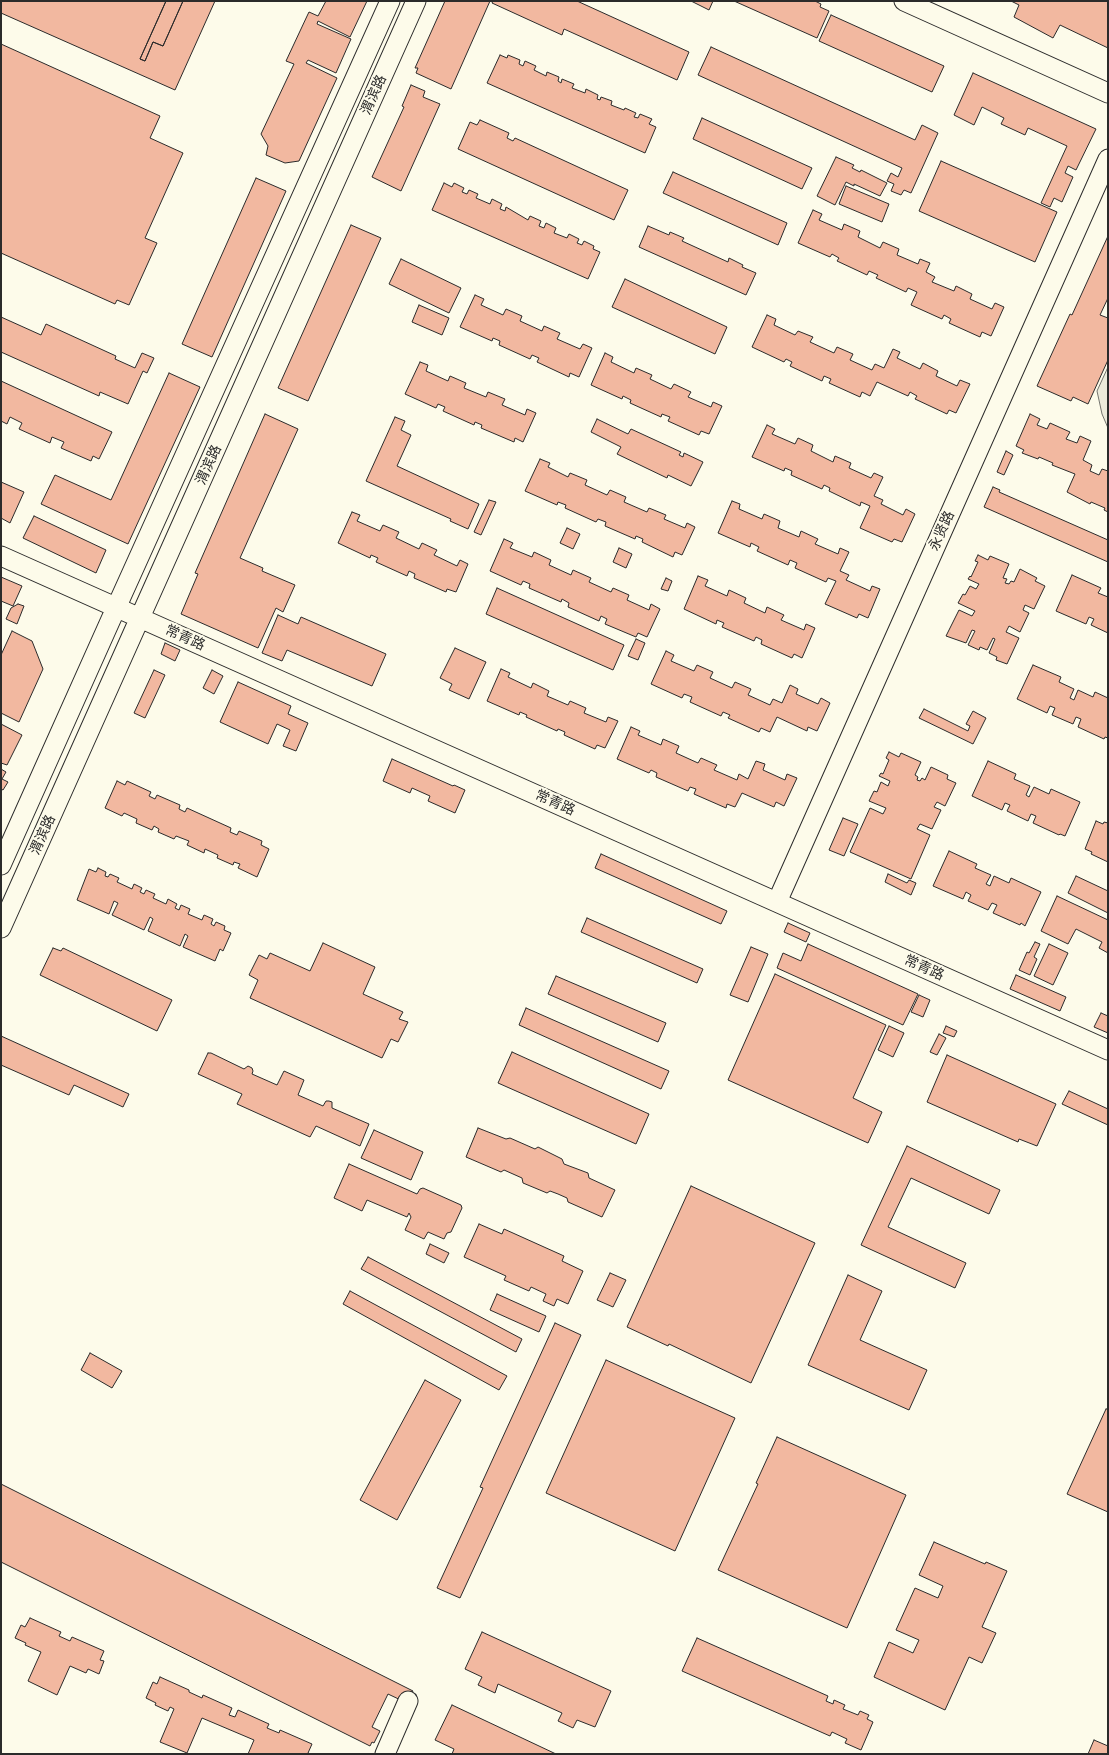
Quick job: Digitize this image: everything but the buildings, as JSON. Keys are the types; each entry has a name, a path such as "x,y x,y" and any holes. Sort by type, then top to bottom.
{"street":[{"name":"渭滨路","path":"1,866 390,1"},
{"name":"渭滨路","path":"1,928 416,1"},
{"path":"904,1 1108,93"},
{"name":"永贤路","path":"777,902 1108,159"},
{"name":"常青路","path":"1,556 1108,1050"},
{"path":"385,1754 408,1701"}],"shaded area":[{"path":"1108,367 1108,428 1102,414 1097,391"}]}
